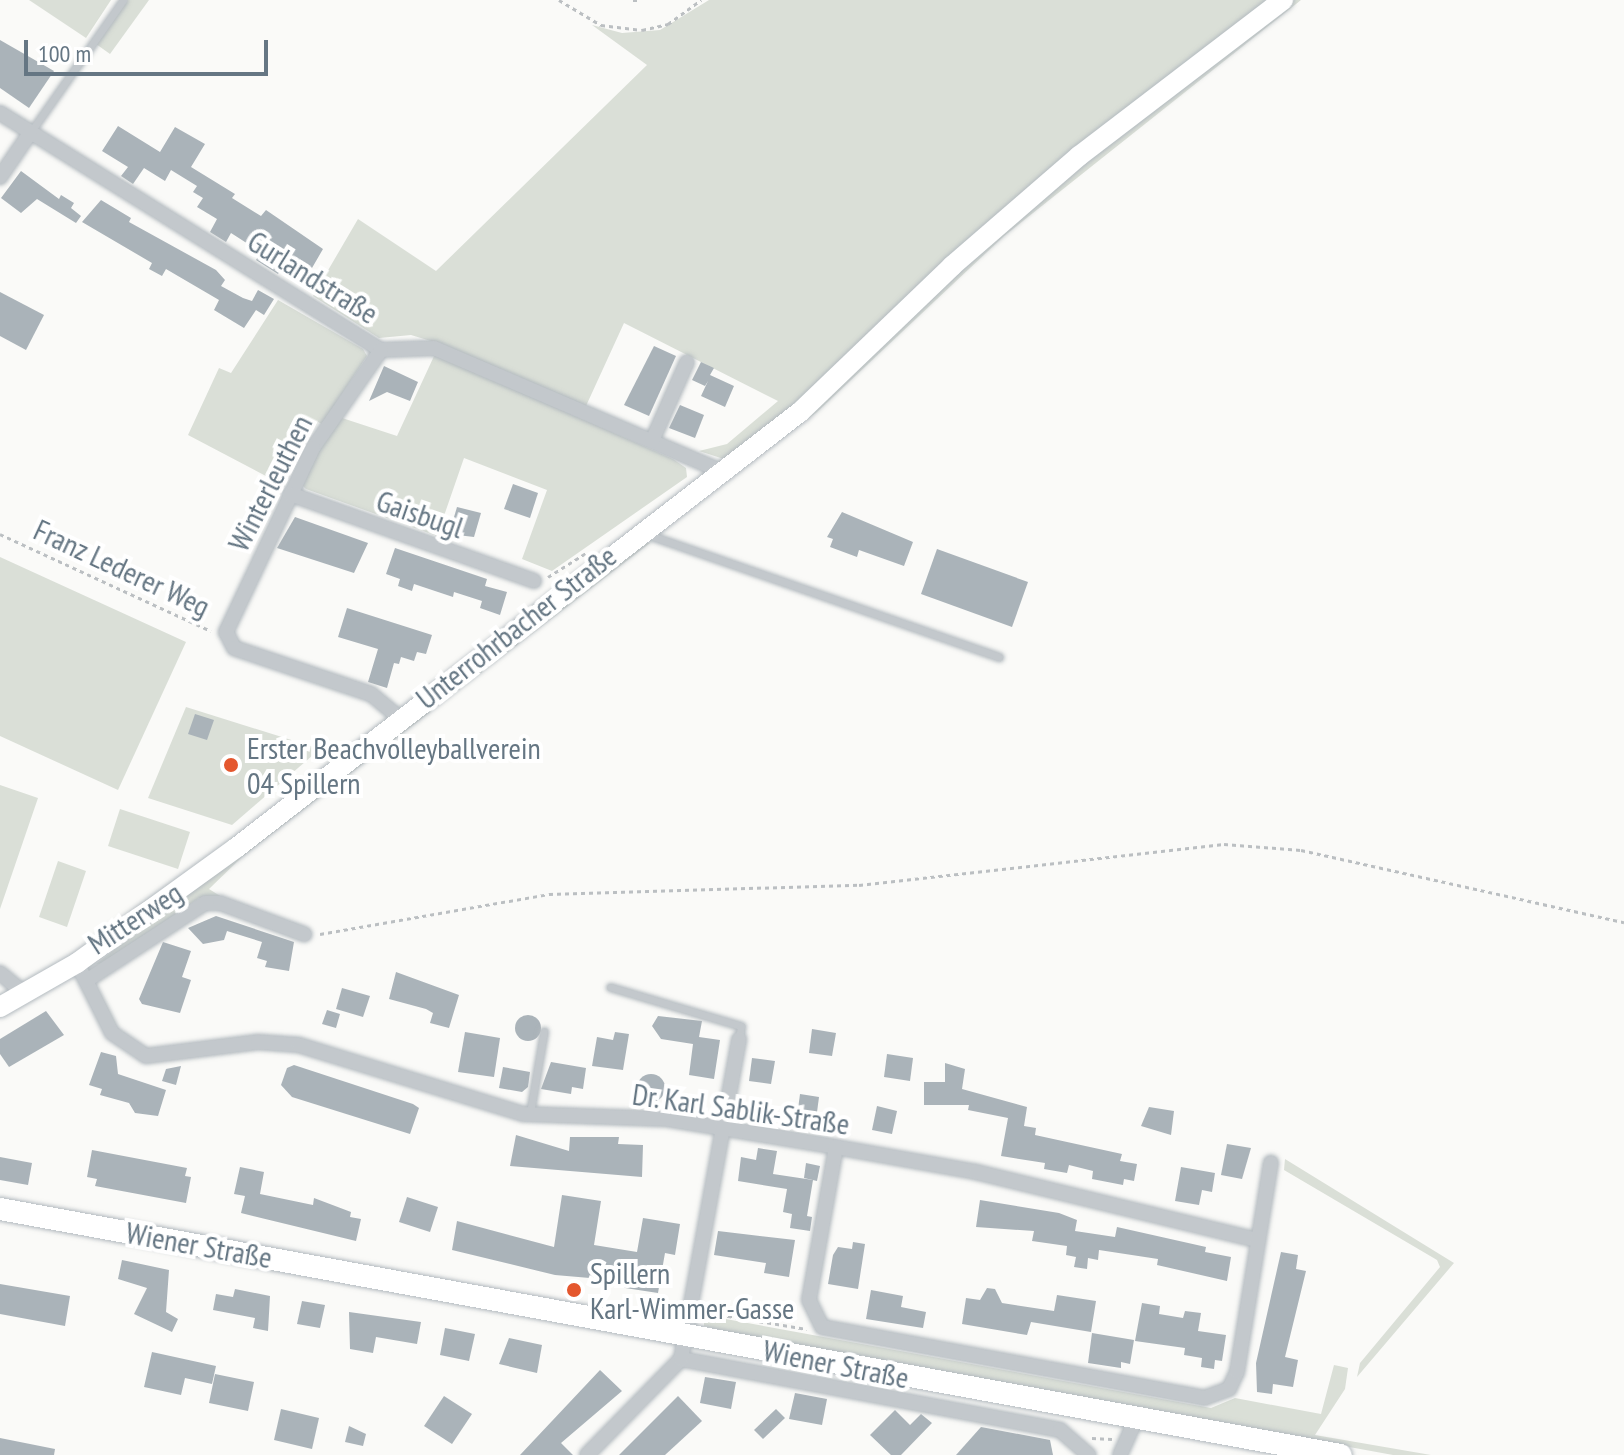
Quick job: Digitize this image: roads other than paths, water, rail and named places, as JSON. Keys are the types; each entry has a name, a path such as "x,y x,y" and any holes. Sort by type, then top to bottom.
{"main road":[{"name":"Unterrohrbacher Straße","path":"0,1007 82,972 400,718 819,395 952,266 1079,156 1283,0"},
{"name":"Wiener Straße","path":"0,1209 684,1335 1132,1430 1341,1455"}],"street":[{"name":"Gurlandstraße","path":"0,113 381,350 434,348 721,471"},
{"path":"0,177 30,133"},
{"name":"Winterleuthen","path":"381,350 324,430 228,624 230,643 371,694 400,718"},
{"path":"652,441 687,362"},
{"name":"Gaisbugl","path":"290,494 534,581"},
{"name":"Mitterweg","path":"82,972 205,903 220,903 304,934"},
{"name":"Dr. Karl Sablik-Straße","path":"82,972 112,1033 146,1056 258,1042 292,1044 529,1115 659,1118 836,1147 976,1172 1258,1240"},
{"path":"0,973 25,994"},
{"path":"587,1455 681,1359 739,1039"},
{"name":"Wiener Straße","path":"836,1147 809,1292 809,1306 818,1323 831,1331 1218,1396 1237,1372 1258,1240"},
{"path":"1258,1240 1271,1163"},
{"name":"Wiener Straße","path":"681,1359 1060,1430 1072,1437 1089,1455"},
{"path":"1120,1455 1132,1430"}],"lane":[{"path":"30,133 123,0"},
{"path":"639,531 999,657"},
{"path":"610,987 741,1026 739,1039"},
{"path":"529,1115 544,1031"}],"place":[{"name":"Erster Beachvolleyballverein 04 Spillern","path":"231,765"},
{"name":"Spillern Karl-Wimmer-Gasse","path":"574,1290"}]}
